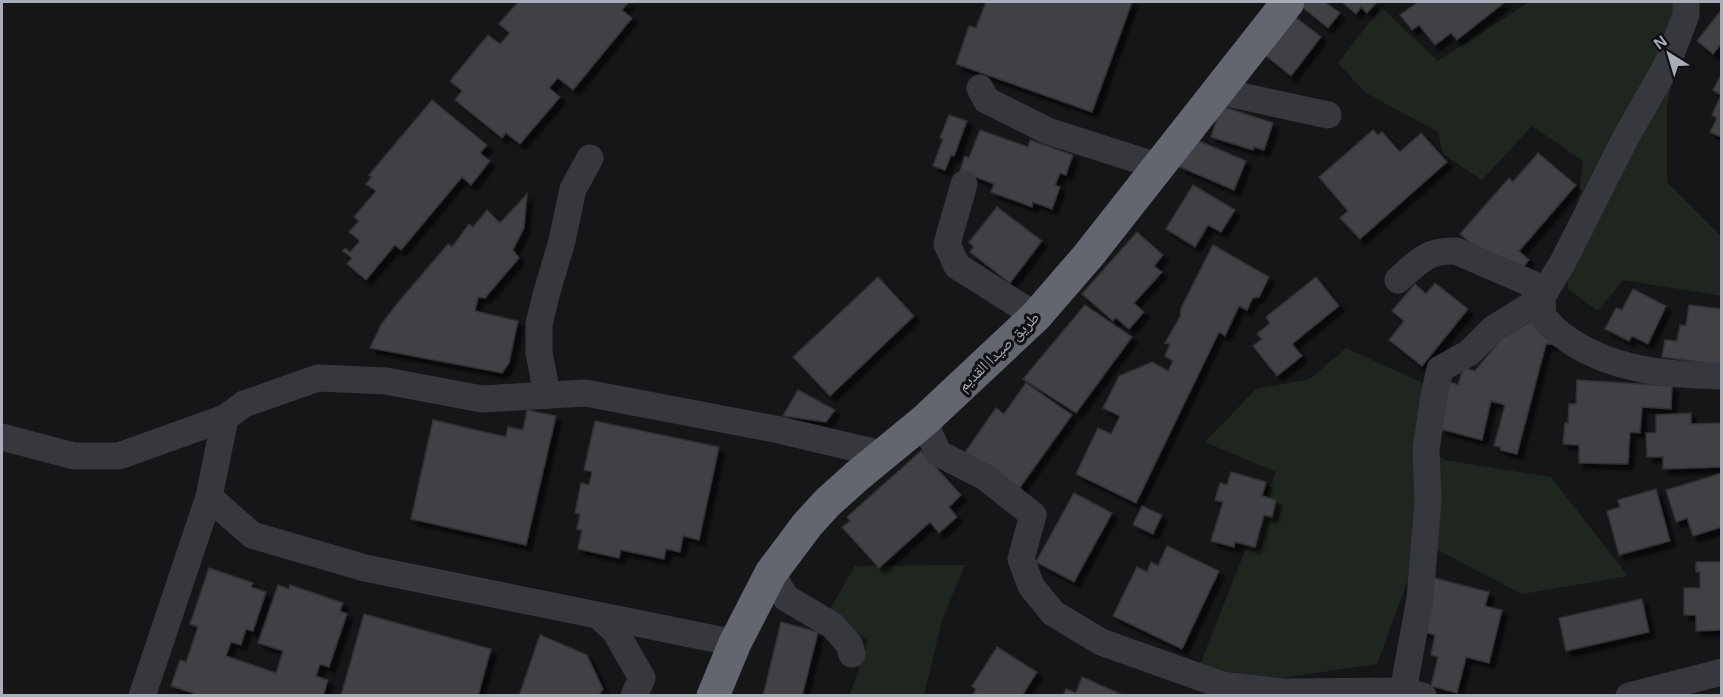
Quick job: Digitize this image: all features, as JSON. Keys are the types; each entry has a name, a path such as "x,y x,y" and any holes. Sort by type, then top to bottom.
{"highway":[{"name":"طريق صيدا القديم","path":"713,696 735,643 771,573 800,533 827,503 881,454 924,422 1036,316 1088,256 1157,165 1288,2"}],"street":[{"path":"924,422 938,453 985,477 1033,515 1021,559 1030,586 1053,613 1101,642 1222,685 1282,692 1413,693 1428,501 1426,449 1440,369 1469,353 1493,329 1544,294 1563,262 1626,137 1666,67 1686,15 1686,2"},
{"path":"980,88 986,100 1048,131 1157,165"},
{"path":"1218,91 1328,116"},
{"path":"548,395 539,352 539,324 562,241 573,189 590,158"},
{"path":"964,184 947,244 957,266 1036,316"},
{"path":"1398,280 1424,257 1440,251 1456,251 1544,294"},
{"path":"1544,294 1543,317 1562,336 1592,355 1637,368 1676,375 1722,376"},
{"path":"2,437 74,456 119,456 225,418 244,404 318,378 386,381 482,399 586,393 775,429 881,454"},
{"path":"142,696 209,497 225,418"},
{"path":"209,497 252,535 365,568 735,643"},
{"path":"771,573 786,598 832,625 849,644 852,654"},
{"path":"600,617 615,631 642,678 634,696"},
{"path":"1629,696 1722,672"}],"shaded area":[{"path":"1529,2 1674,2 1680,38 1667,106 1667,182 1721,236 1721,296 1623,280 1598,311 1567,288 1583,161 1532,126 1482,180 1443,154 1438,132 1366,93 1338,63 1381,7 1438,61"},
{"path":"1346,348 1434,388 1415,441 1445,460 1551,477 1628,576 1522,594 1422,542 1377,664 1275,679 1199,667 1276,472 1205,442 1256,389 1310,379"},
{"path":"965,565 942,620 924,695 850,695 868,641 829,611 855,566"}],"building":[{"path":"518,2 629,2 622,10 632,18 573,90 558,78 549,88 560,97 520,144 506,133 502,138 455,100 462,91 450,81 488,35 500,44 510,33 499,24"},
{"path":"986,2 1132,2 1092,112 956,64 969,26 976,28"},
{"path":"1306,2 1325,2 1340,13 1328,28 1302,7"},
{"path":"1342,2 1377,2 1367,13 1361,7 1356,14"},
{"path":"1418,2 1505,2 1457,40 1451,33 1435,45 1419,25 1412,30 1400,15"},
{"path":"1722,9 1722,43 1713,54 1697,41"},
{"path":"1295,17 1321,37 1291,76 1265,55"},
{"path":"1722,73 1722,137 1710,132 1717,118 1712,115 1721,95 1713,90"},
{"path":"432,100 487,145 480,153 490,161 471,185 462,177 401,250 395,245 366,280 347,264 352,258 343,251 345,248 350,252 360,241 349,232 359,221 354,217 376,191 366,184 372,177 369,175"},
{"path":"1221,106 1273,123 1264,150 1254,147 1253,150 1211,137"},
{"path":"949,115 967,121 954,156 951,155 945,170 933,166"},
{"path":"980,130 1028,147 1030,140 1073,155 1066,175 1060,173 1055,185 1060,187 1052,209 1033,202 1032,207 991,192 994,184 960,171 965,156 969,158"},
{"path":"1373,130 1378,135 1382,132 1400,152 1421,133 1447,162 1360,239 1340,218 1348,211 1319,177"},
{"path":"1192,138 1246,161 1234,190 1180,167"},
{"path":"1538,153 1576,185 1519,251 1529,260 1518,273 1489,259 1460,234 1509,178 1513,182"},
{"path":"1193,185 1235,210 1221,232 1208,225 1195,247 1166,229"},
{"path":"527,194 524,228 513,250 519,258 485,298 478,297 475,311 518,321 509,363 502,373 370,348 381,325 396,305 448,244 452,247 469,224 473,227 487,210 500,223"},
{"path":"997,207 1042,241 1010,283 970,252 974,247 969,242"},
{"path":"1137,232 1163,255 1154,266 1162,272 1134,303 1144,312 1129,329 1116,318 1113,321 1082,294"},
{"path":"1213,245 1269,277 1259,297 1253,298 1247,310 1239,306 1225,336 1219,332 1136,503 1076,474 1098,428 1111,434 1120,416 1103,408 1119,376 1152,362 1168,371 1173,361 1165,356 1170,344 1165,343 1180,317 1181,308"},
{"path":"878,277 914,316 830,396 793,357"},
{"path":"1316,277 1339,306 1292,344 1302,356 1277,376 1253,346 1262,339 1257,334 1270,323 1266,317"},
{"path":"1435,283 1468,309 1422,366 1389,340 1404,321 1392,311 1415,284 1426,294"},
{"path":"1633,289 1666,306 1648,344 1632,336 1629,341 1605,329 1616,308 1622,310"},
{"path":"1085,305 1132,337 1076,413 1023,379"},
{"path":"1689,305 1722,309 1722,365 1662,357 1665,340 1677,341 1680,325 1686,326"},
{"path":"1531,321 1555,344 1546,344 1517,454 1500,450 1501,447 1494,446 1505,405 1491,401 1482,440 1440,429 1445,380 1458,385 1463,368 1475,371 1501,339"},
{"path":"1577,380 1672,386 1671,409 1642,407 1640,433 1630,432 1628,464 1579,463 1579,445 1563,444 1565,423 1568,423 1569,404 1576,404"},
{"path":"1026,383 1072,415 1016,493 963,455 996,408 1004,414"},
{"path":"798,390 835,410 826,422 783,416"},
{"path":"527,410 556,416 526,545 411,519 433,420 506,437 508,427 523,430"},
{"path":"1691,413 1691,424 1721,423 1722,467 1663,469 1663,457 1647,457 1646,433 1656,433 1656,415"},
{"path":"595,421 719,447 699,540 683,536 680,552 666,549 664,559 621,550 619,558 578,549 582,530 577,529 580,514 575,513 581,483 589,485 592,472 584,470"},
{"path":"921,451 961,495 949,507 957,517 939,533 930,522 879,568 842,527 850,521 847,517"},
{"path":"1231,472 1266,482 1262,496 1276,500 1272,517 1264,515 1255,547 1235,542 1234,547 1211,541 1223,502 1215,500 1220,483 1227,485"},
{"path":"1722,473 1722,527 1693,536 1687,518 1676,522 1666,490"},
{"path":"1656,489 1670,541 1619,555 1607,511 1620,507 1618,500"},
{"path":"1074,493 1112,513 1074,582 1036,562"},
{"path":"1142,506 1162,515 1153,534 1133,525"},
{"path":"1167,546 1219,571 1182,649 1113,616 1137,567 1147,572 1151,562 1158,566"},
{"path":"1696,562 1722,562 1722,630 1696,631 1696,615 1684,615 1684,588 1700,588 1700,572 1696,572"},
{"path":"209,568 253,583 251,587 266,592 253,631 246,629 241,645 231,642 226,656 276,673 283,651 258,643 278,585 289,589 290,585 343,603 340,611 347,614 329,667 320,664 316,676 328,680 323,696 192,696 193,693 171,686 180,660 186,662 198,627 190,624"},
{"path":"1434,578 1489,592 1485,606 1502,610 1489,663 1466,657 1457,693 1431,686 1438,657 1431,655 1435,635 1420,631"},
{"path":"1642,599 1649,632 1566,651 1559,618"},
{"path":"364,614 491,649 478,696 341,696"},
{"path":"781,622 818,632 802,696 763,696"},
{"path":"540,635 587,655 603,689 598,696 519,696"},
{"path":"997,647 1037,672 1022,696 972,696 976,689 972,686"},
{"path":"1082,677 1125,696 1063,696 1066,689 1076,693"}]}
